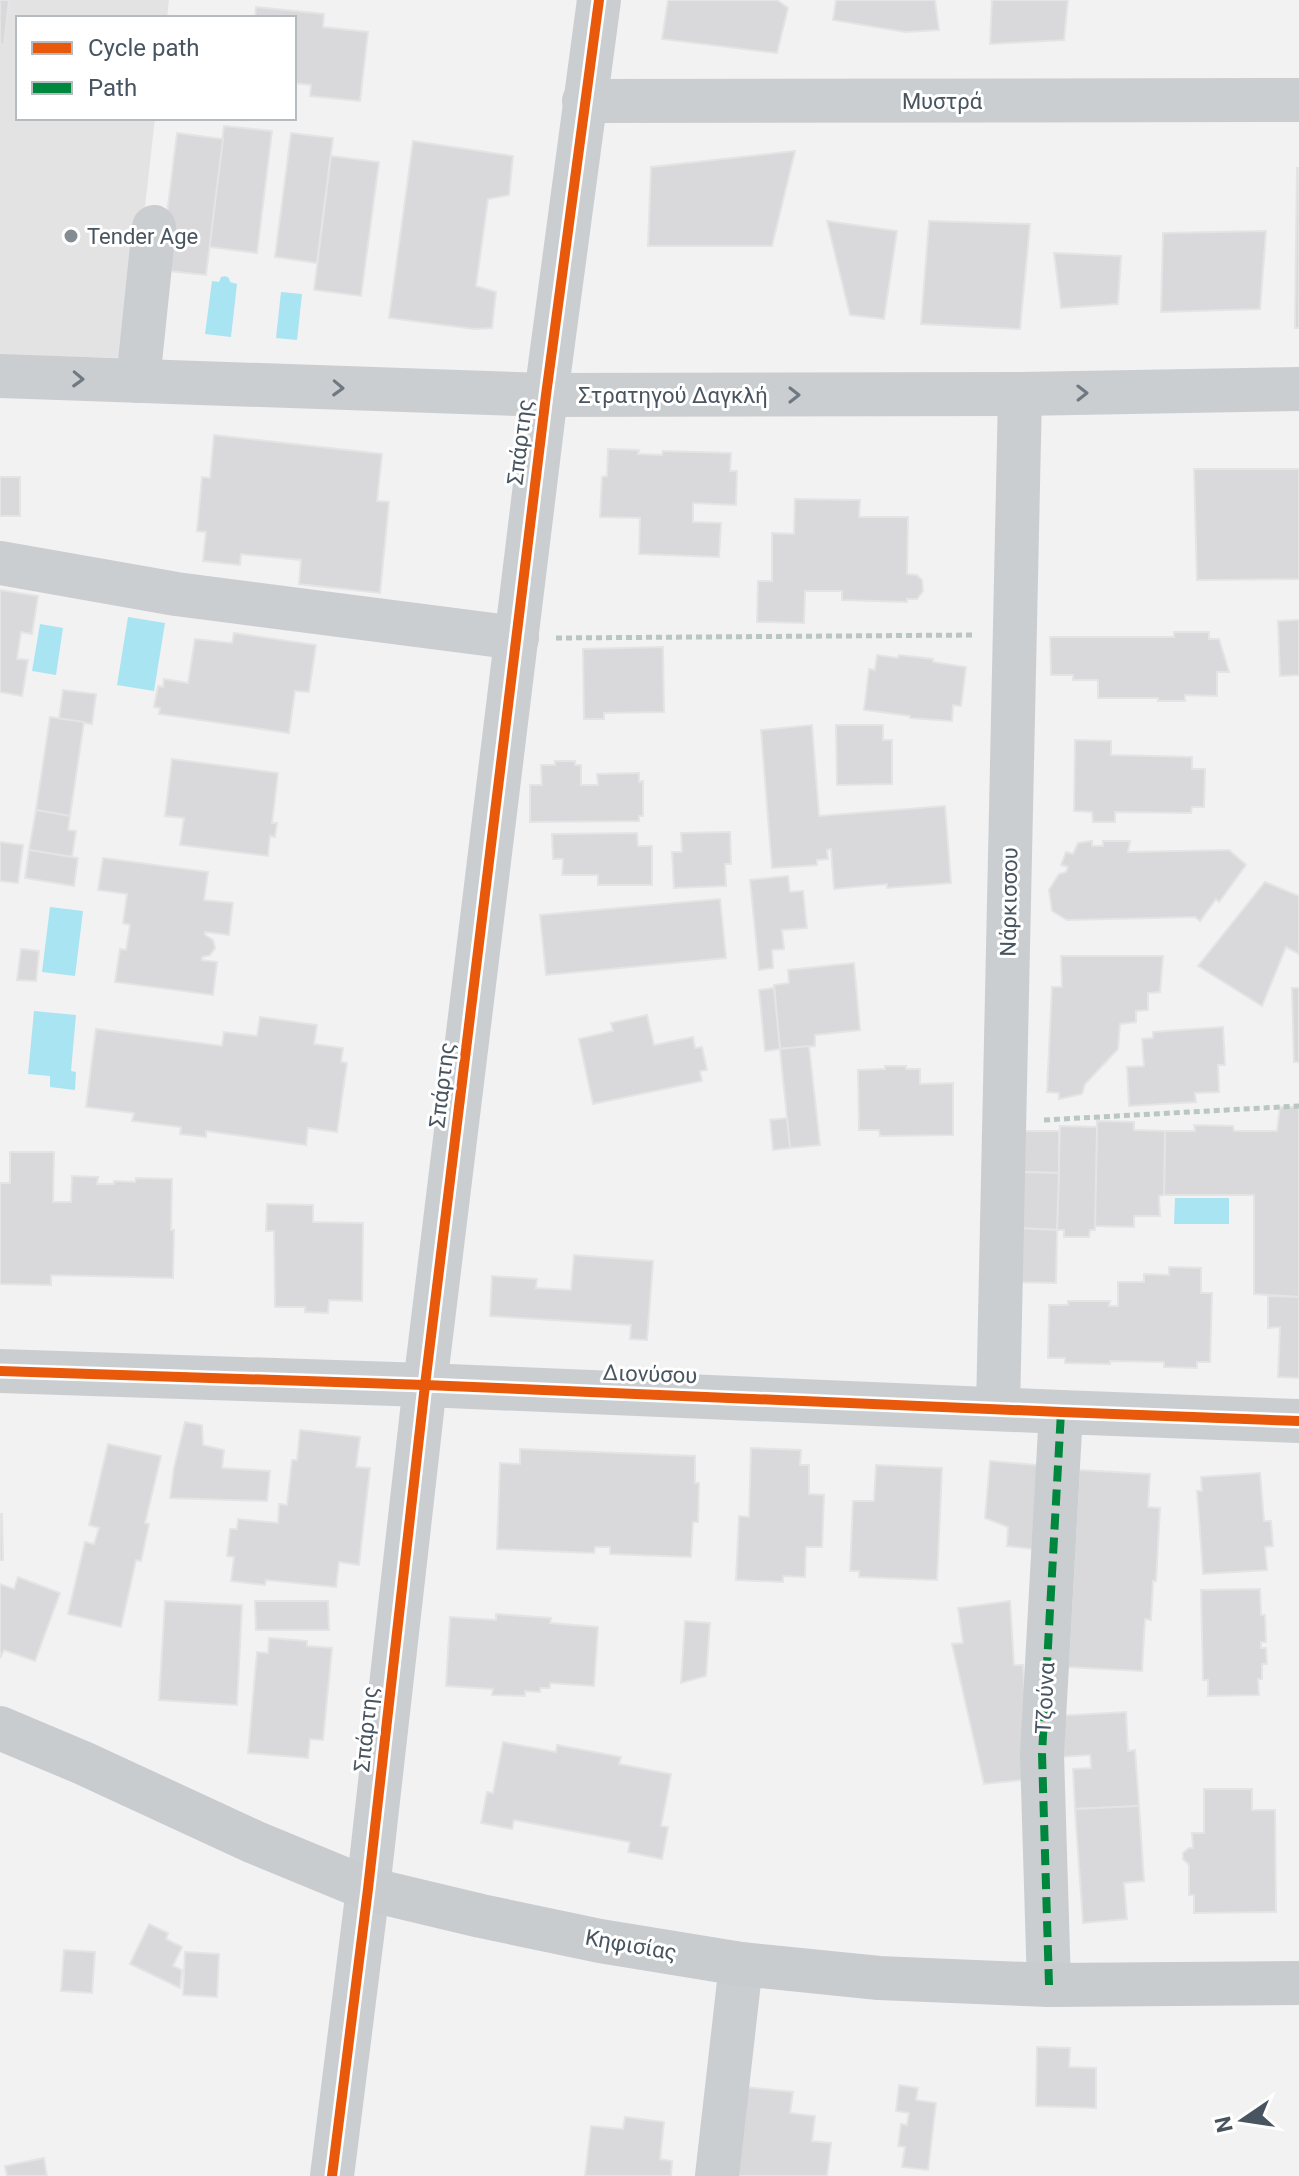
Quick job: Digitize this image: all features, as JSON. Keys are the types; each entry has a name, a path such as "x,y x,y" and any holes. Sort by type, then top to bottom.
{"main road":[{"name":"Κηφισίας","path":"0,1728 254,1842 368,1889 525,1926 741,1964 879,1978 1049,1985 1299,1983"}],"street":[{"name":"Σπάρτης","path":"332,2176 546,395 599,0"},
{"name":"Μυστρά","path":"584,101 1299,100"},
{"path":"138,381 154,227"},
{"name":"Στρατηγού Δαγκλή","path":"0,376 546,395 1020,394 1299,389"},
{"name":"Νάρκισσου","path":"998,1409 1020,394"},
{"path":"0,563 176,594 517,638"},
{"name":"Διονύσου","path":"0,1371 1299,1421"},
{"name":"Τζούνα","path":"1049,1985 1042,1754 1061,1412"},
{"path":"717,2176 741,1964"}],"path":[{"path":"517,638 1015,635"},
{"path":"1004,1122 1299,1106"}],"shaded area":[{"name":"Tender Age","path":"0,0 169,0 167,16 16,16 16,120 155,120 128,358 0,355"}],"water":[{"path":"225,276 237,284 231,337 205,334 212,281 219,282"},
{"path":"281,292 302,294 297,340 276,338"},
{"path":"128,617 165,623 154,691 117,685"},
{"path":"40,624 63,628 56,675 32,671"},
{"path":"50,907 83,911 75,976 42,972"},
{"path":"34,1011 76,1015 71,1071 76,1072 75,1090 50,1087 50,1076 28,1074"},
{"path":"1175,1198 1229,1198 1229,1224 1174,1224"}],"building":[{"path":"0,0 9,0 4,45 0,44"},
{"path":"668,0 777,0 788,8 777,53 662,39"},
{"path":"836,0 935,0 939,30 905,32 833,20"},
{"path":"992,0 1068,0 1064,40 990,44"},
{"path":"256,7 324,14 323,27 368,32 360,101 310,96 311,85 296,83 296,16 255,16"},
{"path":"224,126 272,131 257,253 209,247"},
{"path":"177,133 223,139 206,275 160,270"},
{"path":"291,133 333,138 317,263 275,257"},
{"path":"413,141 513,156 509,195 488,199 476,286 496,292 492,328 474,329 389,318"},
{"path":"795,151 772,246 648,246 651,167"},
{"path":"331,156 379,162 361,296 314,290"},
{"path":"1297,168 1299,328 1295,328"},
{"path":"827,221 897,231 884,319 850,315"},
{"path":"929,221 1030,224 1020,329 921,324"},
{"path":"1266,231 1260,309 1161,312 1163,233"},
{"path":"1054,253 1121,256 1118,304 1061,308"},
{"path":"214,435 382,454 377,501 389,502 380,593 299,584 301,560 241,554 240,565 203,561 206,532 197,531 202,477 210,478"},
{"path":"608,449 639,450 638,454 662,455 663,451 731,453 730,471 737,471 736,505 693,503 693,522 721,523 719,557 639,554 640,518 600,517 602,477 607,476"},
{"path":"1194,469 1299,469 1299,579 1197,580"},
{"path":"0,477 20,477 20,516 0,516"},
{"path":"795,499 860,500 859,517 908,517 907,574 917,575 922,580 923,591 917,599 907,599 907,602 842,600 842,591 805,591 804,623 757,622 758,581 772,581 772,533 794,534"},
{"path":"0,590 38,596 32,634 21,632 17,659 28,660 22,696 0,692"},
{"path":"1299,620 1299,675 1280,676 1278,621"},
{"path":"1174,632 1209,632 1209,639 1219,639 1229,672 1217,672 1217,696 1185,695 1185,701 1098,698 1098,680 1073,680 1073,675 1051,675 1050,637 1174,637"},
{"path":"234,633 316,645 309,692 295,691 289,733 159,714 160,708 154,707 158,686 163,687 164,679 188,683 195,639 232,643"},
{"path":"663,647 664,712 604,713 604,719 584,719 583,649"},
{"path":"877,655 933,659 933,662 966,667 961,706 953,705 952,721 864,710 869,669 875,670"},
{"path":"63,690 96,694 92,724 59,719"},
{"path":"50,717 84,722 70,816 36,810"},
{"path":"812,725 819,816 945,806 951,883 834,889 831,849 827,850 828,859 817,860 817,865 772,868 761,730"},
{"path":"836,725 883,725 883,740 892,740 892,784 837,785"},
{"path":"1075,740 1111,741 1111,755 1192,757 1192,769 1205,769 1204,807 1192,807 1191,813 1115,812 1115,822 1093,822 1092,812 1074,811"},
{"path":"172,759 278,773 272,823 277,823 275,837 270,836 268,856 180,845 184,818 165,816"},
{"path":"555,761 575,761 575,765 581,765 581,785 598,785 597,774 639,773 639,782 643,781 643,816 639,816 639,821 530,822 530,785 542,785 541,765 555,765"},
{"path":"36,810 70,816 68,830 76,831 72,857 29,850"},
{"path":"730,832 731,864 725,864 726,886 674,888 672,852 682,852 681,833"},
{"path":"637,833 638,846 652,846 652,885 598,885 598,875 562,875 563,859 553,859 552,834"},
{"path":"1092,841 1092,846 1103,846 1103,841 1130,841 1128,852 1229,850 1246,865 1219,902 1216,899 1200,921 1195,917 1067,920 1052,911 1049,890 1059,874 1066,872 1068,867 1061,865 1066,852 1073,854 1078,843"},
{"path":"0,842 23,845 18,883 0,881"},
{"path":"29,850 78,858 74,886 25,878"},
{"path":"103,858 208,872 204,900 233,903 229,935 205,932 213,940 215,948 202,960 217,962 213,995 115,982 120,949 126,950 130,925 123,923 127,894 98,890"},
{"path":"788,876 790,892 803,891 807,928 782,930 784,949 772,950 773,968 759,970 750,880"},
{"path":"1265,882 1299,896 1299,954 1286,947 1262,1006 1198,966"},
{"path":"720,899 726,958 546,975 540,915"},
{"path":"21,949 39,951 36,981 17,980"},
{"path":"1061,956 1163,956 1160,992 1148,993 1148,1010 1136,1011 1136,1022 1120,1024 1118,1049 1085,1084 1082,1094 1059,1099 1059,1093 1047,1092 1052,987 1062,987"},
{"path":"854,963 860,1030 815,1035 815,1046 780,1049 774,985 789,983 788,970"},
{"path":"774,988 780,1049 765,1051 759,990"},
{"path":"1292,988 1299,988 1299,1062 1294,1062"},
{"path":"647,1015 654,1045 693,1037 695,1048 702,1047 707,1070 700,1071 702,1081 593,1104 579,1039 613,1031 611,1023"},
{"path":"260,1017 317,1025 314,1044 343,1048 341,1062 347,1063 337,1132 308,1128 306,1145 206,1131 206,1137 180,1134 181,1127 132,1121 134,1113 86,1107 96,1029 222,1046 224,1032 257,1036"},
{"path":"1223,1027 1225,1065 1218,1065 1219,1092 1195,1093 1196,1102 1129,1106 1127,1067 1144,1066 1142,1039 1153,1038 1153,1032"},
{"path":"809,1046 820,1145 790,1148 780,1049"},
{"path":"885,1066 920,1069 920,1084 953,1083 953,1135 880,1136 879,1130 859,1130 858,1070 885,1069"},
{"path":"1280,1107 1299,1107 1299,1297 1254,1294 1254,1195 1164,1195 1165,1131 1195,1131 1194,1125 1233,1126 1234,1131 1277,1131"},
{"path":"787,1118 790,1148 773,1150 770,1120"},
{"path":"1097,1121 1134,1122 1134,1130 1165,1131 1164,1195 1159,1196 1160,1216 1134,1216 1134,1227 1094,1226"},
{"path":"1060,1126 1097,1127 1095,1230 1090,1230 1089,1237 1064,1237 1064,1230 1057,1230"},
{"path":"1014,1131 1059,1131 1059,1173 1014,1172"},
{"path":"10,1152 54,1152 53,1202 71,1202 72,1176 98,1177 97,1184 135,1182 136,1178 172,1179 173,1278 51,1275 51,1285 0,1284 0,1183 10,1183"},
{"path":"1021,1172 1059,1173 1057,1230 1020,1228"},
{"path":"267,1204 313,1205 313,1222 363,1223 362,1301 329,1300 328,1313 305,1312 305,1307 275,1307 274,1231 266,1231"},
{"path":"1015,1228 1057,1230 1056,1283 1014,1282"},
{"path":"574,1255 653,1261 647,1340 630,1339 631,1325 490,1316 492,1276 537,1279 536,1288 571,1290"},
{"path":"1169,1267 1201,1268 1201,1293 1212,1293 1210,1362 1197,1362 1197,1368 1164,1367 1164,1362 1065,1363 1065,1358 1048,1358 1049,1305 1068,1305 1068,1301 1110,1301 1109,1306 1118,1306 1118,1282 1144,1282 1144,1274 1169,1275"},
{"path":"1268,1296 1299,1297 1299,1378 1278,1377 1280,1327 1268,1328"},
{"path":"185,1422 202,1425 203,1445 224,1450 222,1468 270,1471 267,1501 170,1498"},
{"path":"300,1430 360,1437 356,1467 370,1468 359,1565 339,1562 336,1587 266,1580 265,1585 231,1581 234,1557 227,1556 230,1529 237,1529 238,1519 278,1523 279,1504 287,1505 292,1460 297,1460"},
{"path":"108,1444 161,1456 145,1523 149,1524 141,1561 136,1560 121,1627 68,1614 85,1542 94,1544 99,1528 89,1525"},
{"path":"751,1448 801,1450 800,1465 809,1465 809,1494 824,1495 822,1547 806,1547 805,1577 783,1576 783,1582 736,1580 739,1516 749,1517"},
{"path":"520,1449 695,1456 695,1483 699,1483 698,1522 693,1522 691,1557 610,1554 610,1547 595,1547 594,1553 497,1549 500,1463 520,1464"},
{"path":"990,1461 1048,1466 1040,1550 1007,1546 1008,1527 985,1518"},
{"path":"876,1465 942,1468 937,1580 859,1577 859,1571 850,1571 853,1501 874,1501"},
{"path":"1079,1470 1150,1474 1148,1507 1160,1508 1156,1581 1153,1581 1151,1620 1145,1619 1142,1671 1068,1667"},
{"path":"1260,1473 1264,1521 1271,1521 1273,1546 1265,1547 1267,1570 1203,1574 1197,1491 1202,1491 1201,1477"},
{"path":"2,1514 3,1560 0,1560"},
{"path":"18,1577 60,1593 35,1661 4,1650 0,1658 0,1584 14,1589"},
{"path":"1260,1589 1266,1642 1261,1642 1261,1648 1266,1648 1267,1664 1262,1664 1262,1679 1258,1679 1259,1695 1208,1696 1208,1680 1203,1680 1201,1590"},
{"path":"165,1601 242,1605 237,1705 159,1700"},
{"path":"255,1601 328,1601 329,1630 256,1630"},
{"path":"1010,1601 1014,1665 1023,1665 1031,1779 984,1784 952,1644 963,1643 958,1608"},
{"path":"496,1614 551,1618 550,1623 598,1627 594,1686 550,1683 550,1688 540,1688 540,1692 525,1691 525,1696 492,1695 493,1689 446,1686 450,1617 496,1620"},
{"path":"685,1621 710,1623 706,1676 681,1683"},
{"path":"269,1638 307,1641 307,1646 332,1648 323,1740 310,1739 308,1758 248,1753 257,1652 268,1653"},
{"path":"1126,1712 1128,1751 1135,1750 1139,1806 1075,1809 1073,1769 1091,1768 1090,1755 1058,1757 1055,1716"},
{"path":"503,1742 556,1752 557,1745 621,1757 619,1764 671,1774 661,1826 668,1827 662,1859 628,1852 630,1842 514,1820 512,1829 481,1823 487,1792 493,1793"},
{"path":"1204,1789 1252,1789 1252,1810 1275,1810 1276,1912 1194,1913 1194,1895 1189,1895 1189,1865 1183,1859 1183,1853 1193,1848 1192,1833 1204,1833"},
{"path":"1139,1806 1144,1881 1124,1883 1127,1919 1083,1923 1075,1809"},
{"path":"149,1924 168,1933 166,1939 182,1947 173,1966 182,1970 180,1988 130,1964"},
{"path":"64,1950 95,1952 92,1993 61,1991"},
{"path":"185,1952 219,1954 217,1997 183,1995"},
{"path":"1037,2047 1070,2048 1069,2067 1096,2068 1096,2108 1036,2106"},
{"path":"899,2085 918,2088 916,2100 936,2103 928,2170 902,2167 905,2147 898,2146 901,2124 907,2125 909,2113 896,2111"},
{"path":"746,2087 793,2092 790,2113 815,2116 812,2141 831,2143 827,2176 736,2176"},
{"path":"625,2117 664,2122 660,2159 672,2161 671,2176 585,2176 591,2126 623,2129"},
{"path":"44,2158 47,2176 7,2176 5,2166"}],"marked path":[{"path":"1049,1985 1042,1754 1061,1412"}],"cycle path":[{"path":"332,2176 546,395 599,0"},
{"path":"0,1371 1299,1421"}],"place":[{"name":"Tender Age","path":"71,236"}]}
